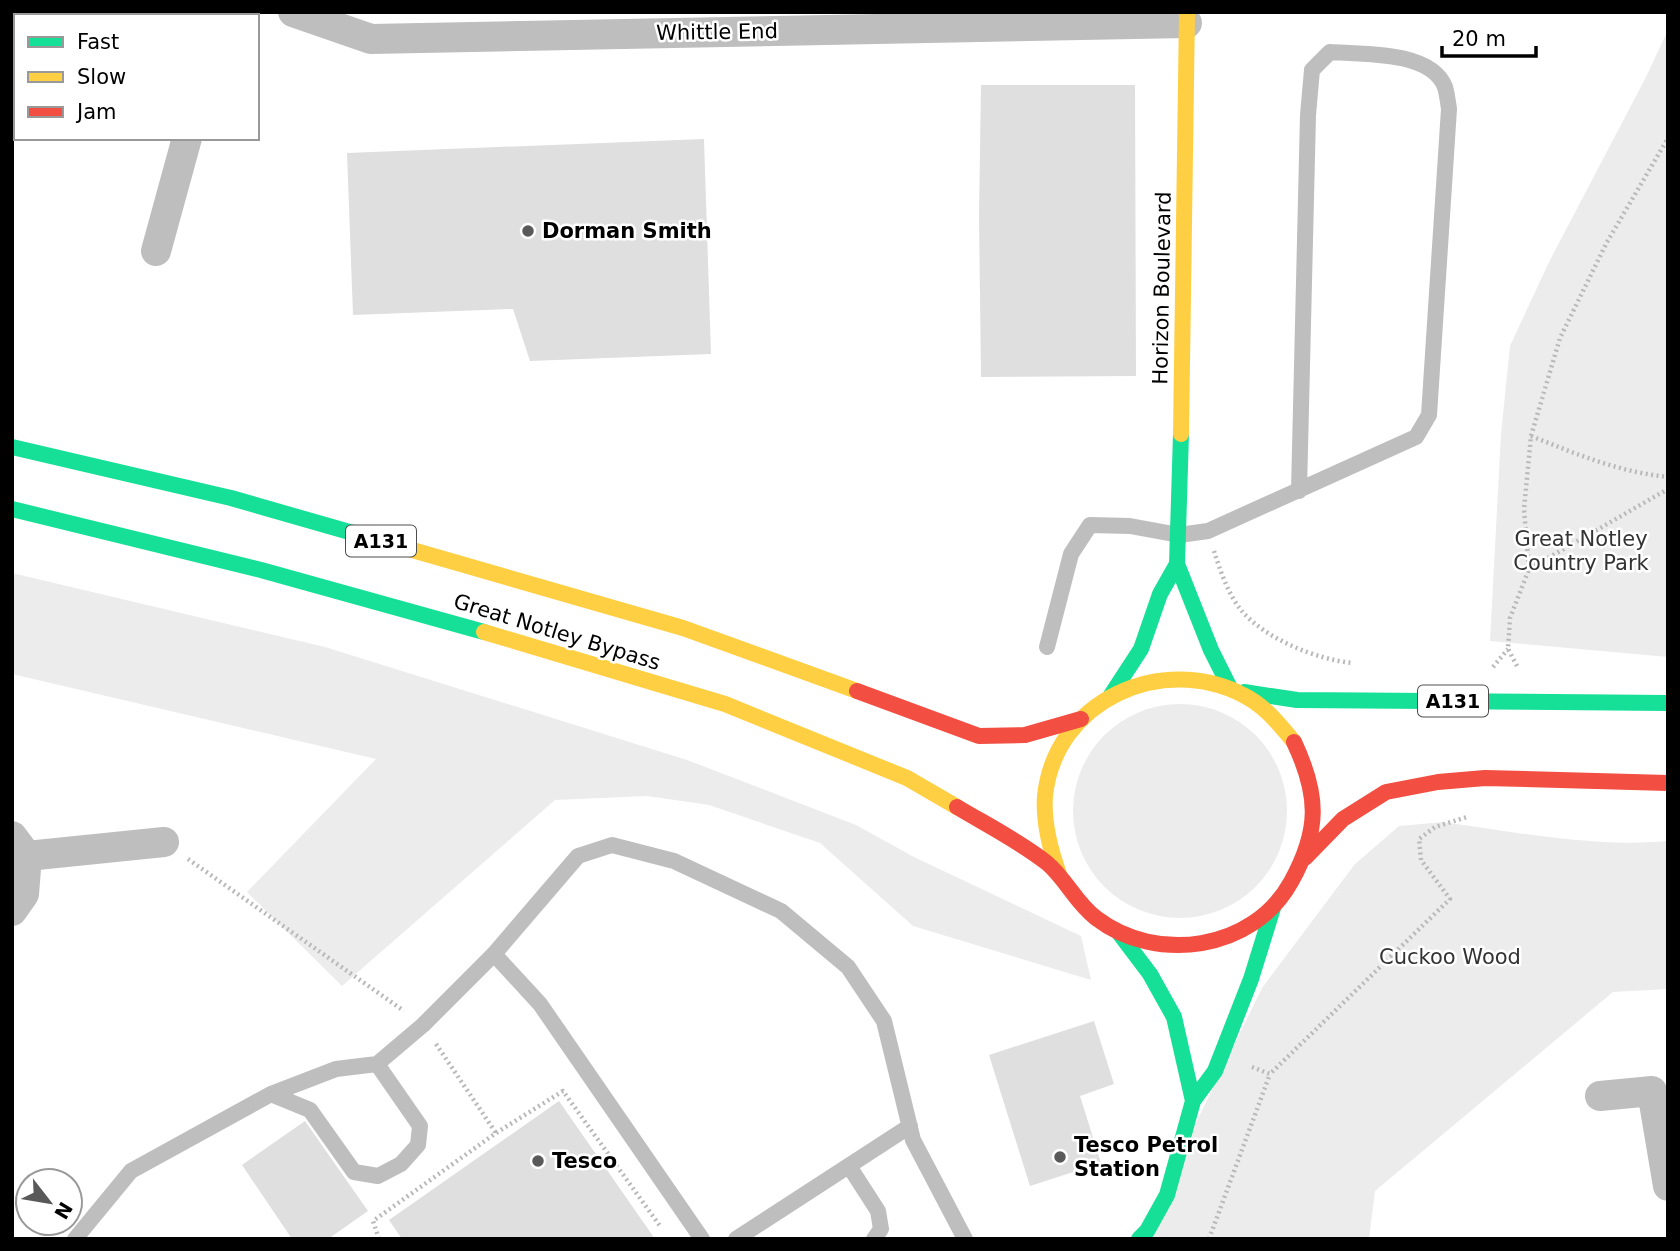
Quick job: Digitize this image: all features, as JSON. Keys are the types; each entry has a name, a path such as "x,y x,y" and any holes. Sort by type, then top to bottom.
{"main road":[{"name":"Horizon Boulevard","path":"1187,18 1177,564 1211,650 1234,689"},
{"name":"Great Notley Bypass","path":"12,447 231,498 683,628 979,736 1025,735 1081,719"},
{"name":"Great Notley Bypass","path":"12,509 151,539 351,592 727,705 914,781 1025,848 1059,874"},
{"name":"Horizon Boulevard","path":"1111,695 1141,649 1160,594 1177,564"},
{"path":"1119,933 1159,945 1200,945 1239,932 1273,908 1292,885 1305,858 1313,820 1310,780 1296,744 1271,713 1234,689 1190,677 1149,680 1111,695 1081,719 1057,753 1045,793 1046,835 1059,874 1085,908 1119,933 1150,974 1174,1017 1182,1064 1193,1101"},
{"name":"A131","path":"1234,689 1297,700 1668,704"},
{"path":"1305,858 1343,819 1386,792 1438,782 1485,778 1668,783"},
{"path":"1139,1239 1147,1231 1167,1195 1193,1101 1215,1072 1251,979 1273,908"}],"street":[{"name":"Whittle End","path":"293,12 371,38 1187,18"},
{"path":"156,251 186,140"},
{"path":"12,911 24,894 20,846 164,842"},
{"path":"1600,1097 1652,1091 1668,1186"}],"lane":[{"path":"1047,647 1071,554 1090,525 1130,526 1179,535 1208,531 1299,491 1416,438 1429,415 1449,109 1444,85 1429,68 1399,57 1330,52 1312,70 1308,114 1299,491"},
{"path":"75,1239 131,1171 271,1094 336,1069 377,1064 423,1025 494,954 578,856 611,845 674,861 781,911 848,967 884,1021 913,1140 965,1239"},
{"path":"494,954 540,1004 702,1239"},
{"path":"271,1094 310,1110 354,1172 377,1176 401,1164 418,1145 420,1126 377,1064"},
{"path":"736,1239 910,1126"},
{"path":"849,1166 878,1212 881,1228 874,1239"}],"path":[{"path":"1508,649 1510,618 1529,569 1524,509 1531,436 1560,338 1607,242 1668,138"},
{"path":"1531,436 1597,462 1668,477"},
{"path":"1529,569 1668,489"},
{"path":"1208,531 1222,575 1241,610 1279,641 1334,661 1361,664"},
{"path":"1209,1239 1270,1074 1450,899 1421,860 1419,839 1435,827 1472,816"},
{"path":"164,842 423,1025 496,1133"},
{"path":"1222,1054 1270,1074"},
{"path":"379,1239 373,1221 496,1133 563,1091 662,1228"}],"green space":[{"name":"Great Notley Country Park","path":"1668,30 1668,657 1490,641 1501,434 1510,346 1549,262"},
{"path":"12,573 325,647 687,760 856,825 914,857 1081,936 1091,980 913,926 820,843 709,805 647,796 555,800 342,986 247,892 376,759 12,674"},
{"path":"1180,704 1221,712 1256,735 1279,770 1287,811 1279,852 1256,887 1221,910 1180,918 1139,910 1104,887 1081,852 1073,811 1081,770 1104,735 1139,712"},
{"name":"Cuckoo Wood","path":"1443,822 1584,841 1668,841 1668,989 1613,992 1375,1191 1369,1239 1139,1239 1262,988 1355,864 1399,826"}],"building":[{"path":"12,12 143,12 14,14 12,60"},
{"path":"981,85 1135,85 1136,376 981,377"},
{"name":"Dorman Smith","path":"704,139 711,354 530,361 513,309 353,315 347,153"},
{"path":"1094,1021 1114,1084 1080,1096 1101,1163 1030,1186 989,1055"},
{"name":"Tesco","path":"559,1101 655,1239 402,1239 389,1220"},
{"path":"305,1121 368,1211 328,1239 292,1239 242,1165"}],"traffic: fast":[{"path":"1111,695 1141,649 1160,594 1177,564 1181,434"},
{"path":"12,447 231,498 388,543"},
{"path":"12,509 261,570 484,632"},
{"path":"1177,564 1211,650 1229,686"},
{"path":"1244,692 1297,700 1668,703"},
{"path":"1139,1239 1147,1231 1167,1195 1193,1101 1215,1071 1251,979 1273,908"},
{"path":"1119,933 1150,974 1174,1017 1193,1101"}],"traffic: slow":[{"path":"1181,434 1187,12"},
{"path":"388,543 683,628 857,691"},
{"path":"484,632 725,704 907,778 957,807"},
{"path":"1059,874 1045,816 1045,796 1053,762 1069,734 1091,711 1117,694 1147,683 1179,680 1212,683 1258,704 1294,742"}],"traffic: jam":[{"path":"857,691 979,736 1025,735 1081,719"},
{"path":"957,807 1047,863 1089,912 1120,932 1146,941 1174,945 1202,943 1228,936 1253,923 1274,905 1291,882 1300,863 1307,846 1313,812 1308,779 1294,742"},
{"path":"1305,858 1343,819 1386,792 1438,782 1485,778 1668,783"}],"place":[{"name":"Dorman Smith","path":"528,231"},
{"name":"Tesco Petrol Station","path":"1060,1157"},
{"name":"Tesco","path":"538,1161"}]}
